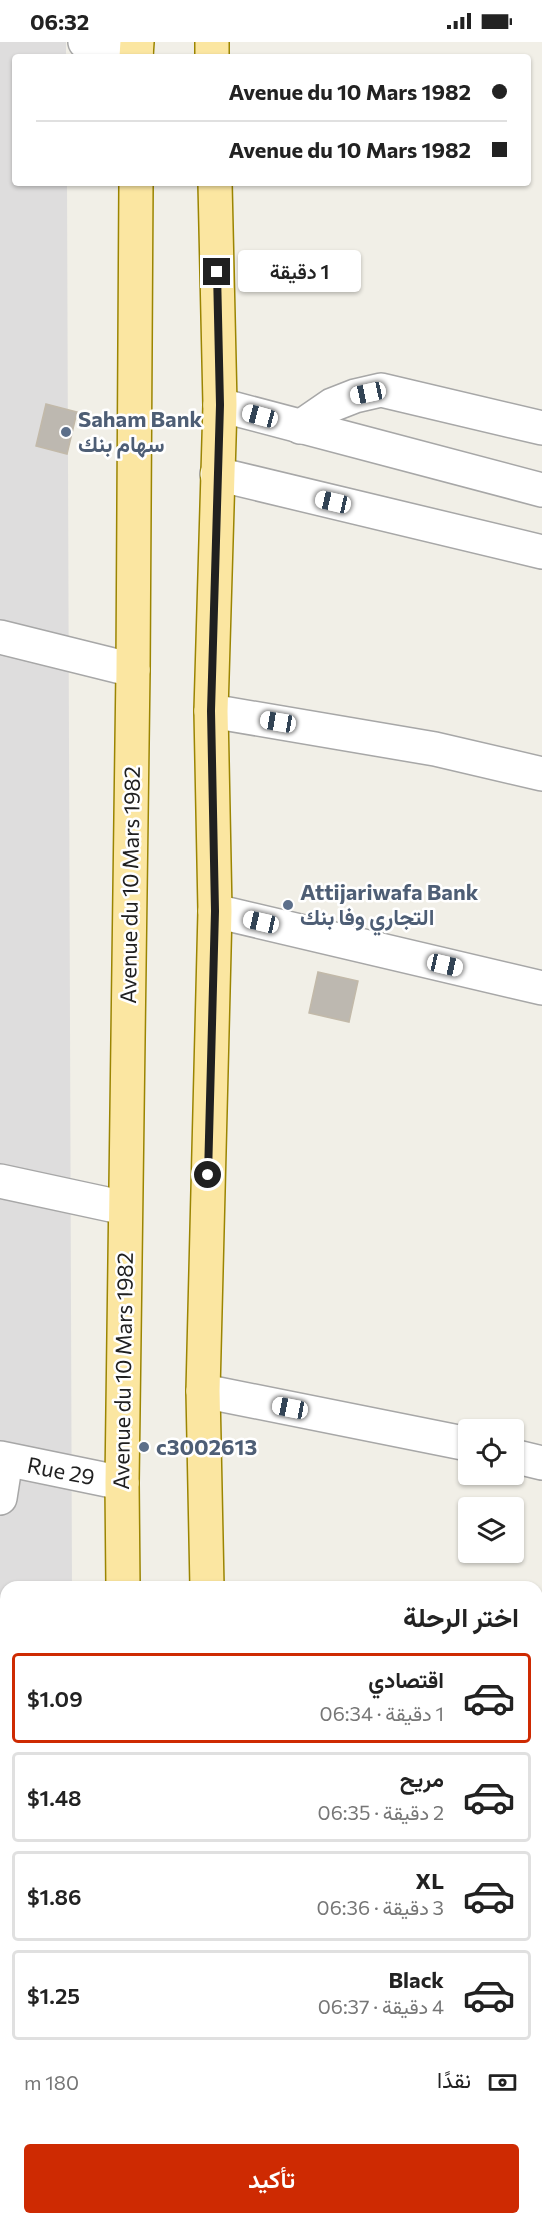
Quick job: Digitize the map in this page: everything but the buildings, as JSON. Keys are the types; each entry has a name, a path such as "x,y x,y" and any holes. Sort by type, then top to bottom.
{"main road":[{"name":"Avenue du 10 Mars 1982","path":"123,1581 122,1483 133,670 136,186"},
{"path":"207,1581 203,1391 215,911 211,711 220,405 215,186"}],"street":[{"path":"85,42 136,51"},
{"path":"300,427 332,405 355,396 381,390 542,428"},
{"path":"220,405 542,490"},
{"path":"217,474 542,552"},
{"path":"0,637 133,670"},
{"path":"211,711 435,749 542,774"},
{"path":"215,911 542,988"},
{"path":"0,1181 125,1208"},
{"path":"203,1391 458,1442"},
{"path":"0,1498 3,1459"},
{"name":"Rue 29","path":"3,1459 122,1483"},
{"path":"524,1459 542,1463"}],"shaded area":[{"path":"0,42 66,42 66,54 12,54 12,186 67,186 72,1581 0,1581"}],"place":[{"name":"Saham Bank سهام بنك","path":"66,432"},
{"name":"Attijariwafa Bank التجاري وفا بنك","path":"288,905"},
{"name":"c3002613","path":"144,1447"}],"route":[{"path":"208,1175 215,911 211,711 220,405 217,272"}]}
